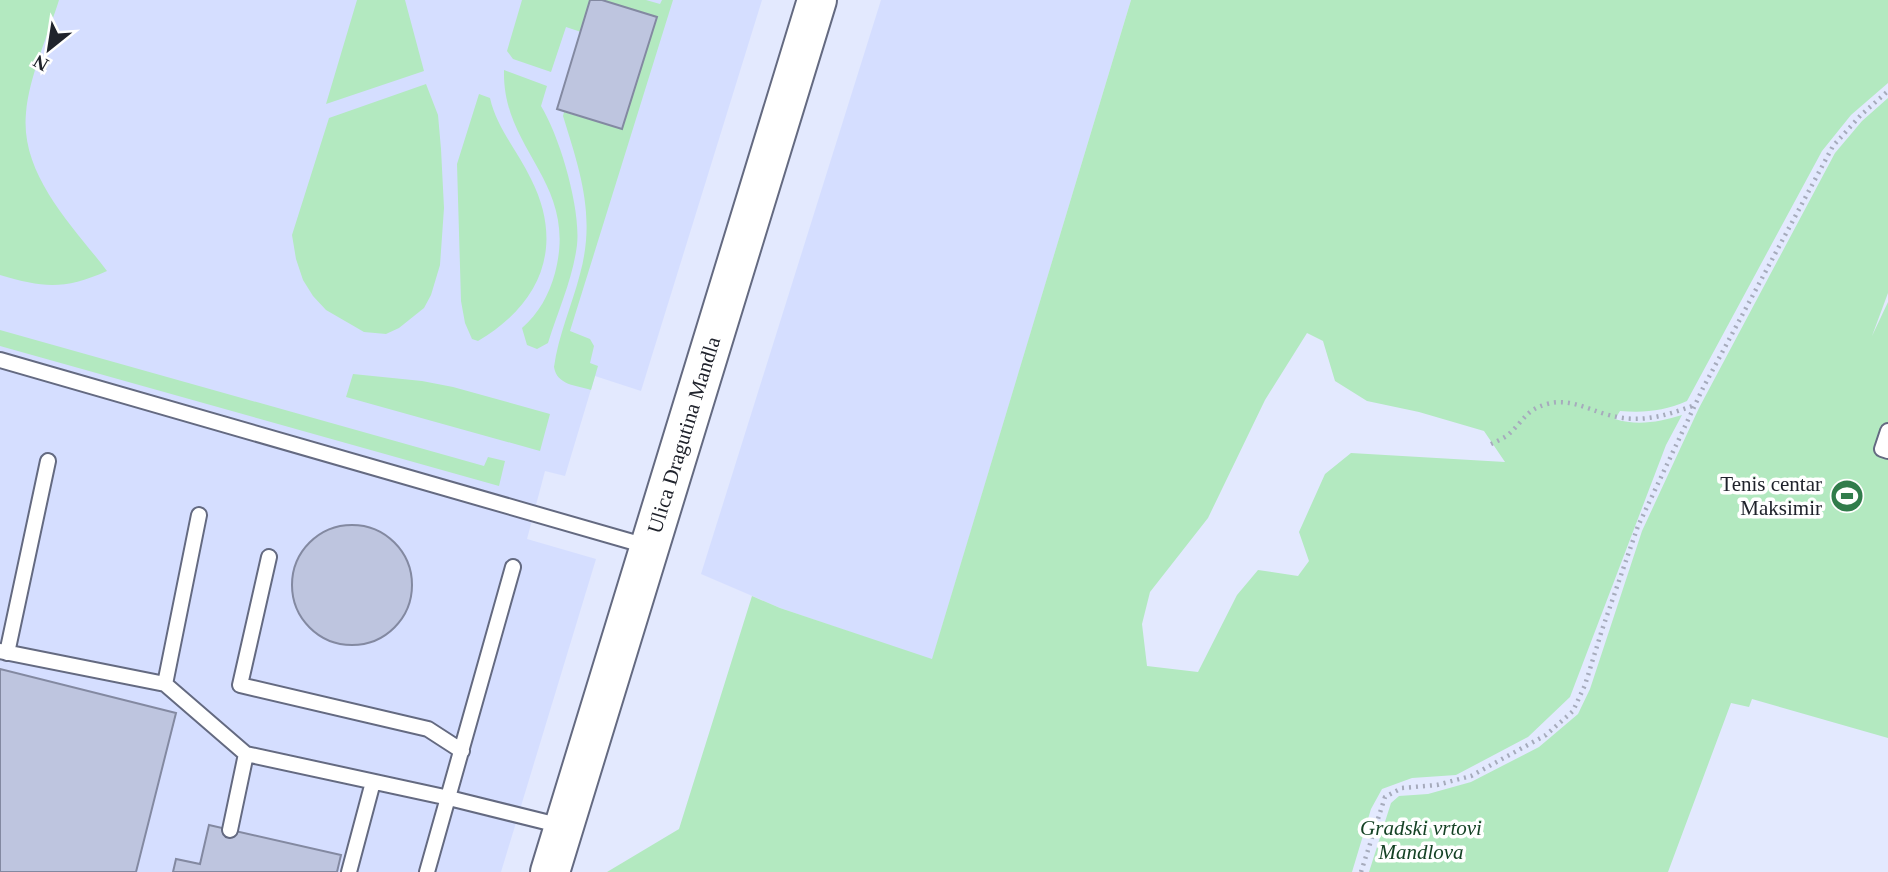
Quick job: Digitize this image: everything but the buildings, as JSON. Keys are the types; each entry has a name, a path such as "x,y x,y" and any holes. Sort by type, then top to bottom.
{"main road":[{"name":"Ulica Dragutina Mandla","path":"550,872 817,0"}],"lane":[{"path":"0,360 651,548"},
{"path":"1888,431 1882,449 1888,451"},
{"path":"48,461 4,652 166,684 246,754 449,798 564,827"},
{"path":"166,684 199,514"},
{"path":"269,557 240,685 428,729 462,751"},
{"path":"427,872 513,566"},
{"path":"230,830 246,754"},
{"path":"349,872 373,782"}],"path":[{"path":"1361,872 1385,797 1402,789 1437,785 1471,776 1546,735 1573,711 1585,685 1638,526 1696,405 1833,146 1861,115 1888,91"},
{"path":"1491,444 1508,435 1530,409 1551,402 1574,402 1606,414 1639,419 1662,418 1696,405"}],"shaded area":[{"path":"0,0 762,0 641,391 595,376 565,476 545,471 527,539 596,559 501,872 0,872"},
{"path":"881,0 1131,0 932,660 780,608 701,574"}],"green space":[{"path":"0,0 59,0 31,85 26,113 26,136 31,158 52,198 107,271 92,277 54,285 29,283 0,275"},
{"path":"357,0 405,0 424,71 326,104"},
{"path":"522,0 590,0 581,32 566,27 551,72 513,59 507,51"},
{"path":"602,0 646,0 660,4 662,0 673,0 570,331 590,339 594,346 590,363 598,366 591,390 563,381 554,367 580,274 586,233 584,194 563,116 564,112 622,129 656,17"},
{"path":"1131,0 1888,0 1888,83 1851,115 1822,151 1687,401 1654,410 1620,411 1615,419 1648,422 1682,415 1666,445 1570,697 1528,737 1456,775 1412,778 1382,789 1371,809 1352,872 607,872 679,829 752,596 932,659","holes":["1307,333 1323,341 1335,381 1367,401 1419,412 1484,431 1505,462 1351,453 1325,474 1299,532 1309,561 1298,576 1258,570 1237,595 1198,672 1147,666 1142,624 1150,592 1208,518 1265,400"]},
{"path":"504,70 547,86 541,106 562,154 576,212 577,245 569,282 548,343 537,349 527,345 522,328 538,310 553,281 560,241 557,214 549,190 514,123 507,98"},
{"path":"426,84 438,115 441,149 444,208 440,265 424,308 399,328 386,334 364,332 326,310 313,296 303,280 292,235 329,118"},
{"path":"479,94 490,98 503,130 531,179 546,227 546,250 541,271 518,310 478,341 472,339 465,323 461,301 457,164"},
{"name":"Gradski vrtovi Mandlova","path":"1888,98 1888,293 1872,336 1888,302 1888,738 1752,699 1749,707 1731,703 1668,872 1369,872 1391,803 1399,796 1428,794 1471,782 1539,747 1578,714 1590,689 1642,531 1699,408 1835,153 1862,121"},
{"path":"0,330 484,466 488,457 505,461 499,486 0,346"},
{"path":"353,374 453,387 550,414 540,451 346,397"}],"place":[{"name":"Tenis centar Maksimir","path":"1847,496"}]}
